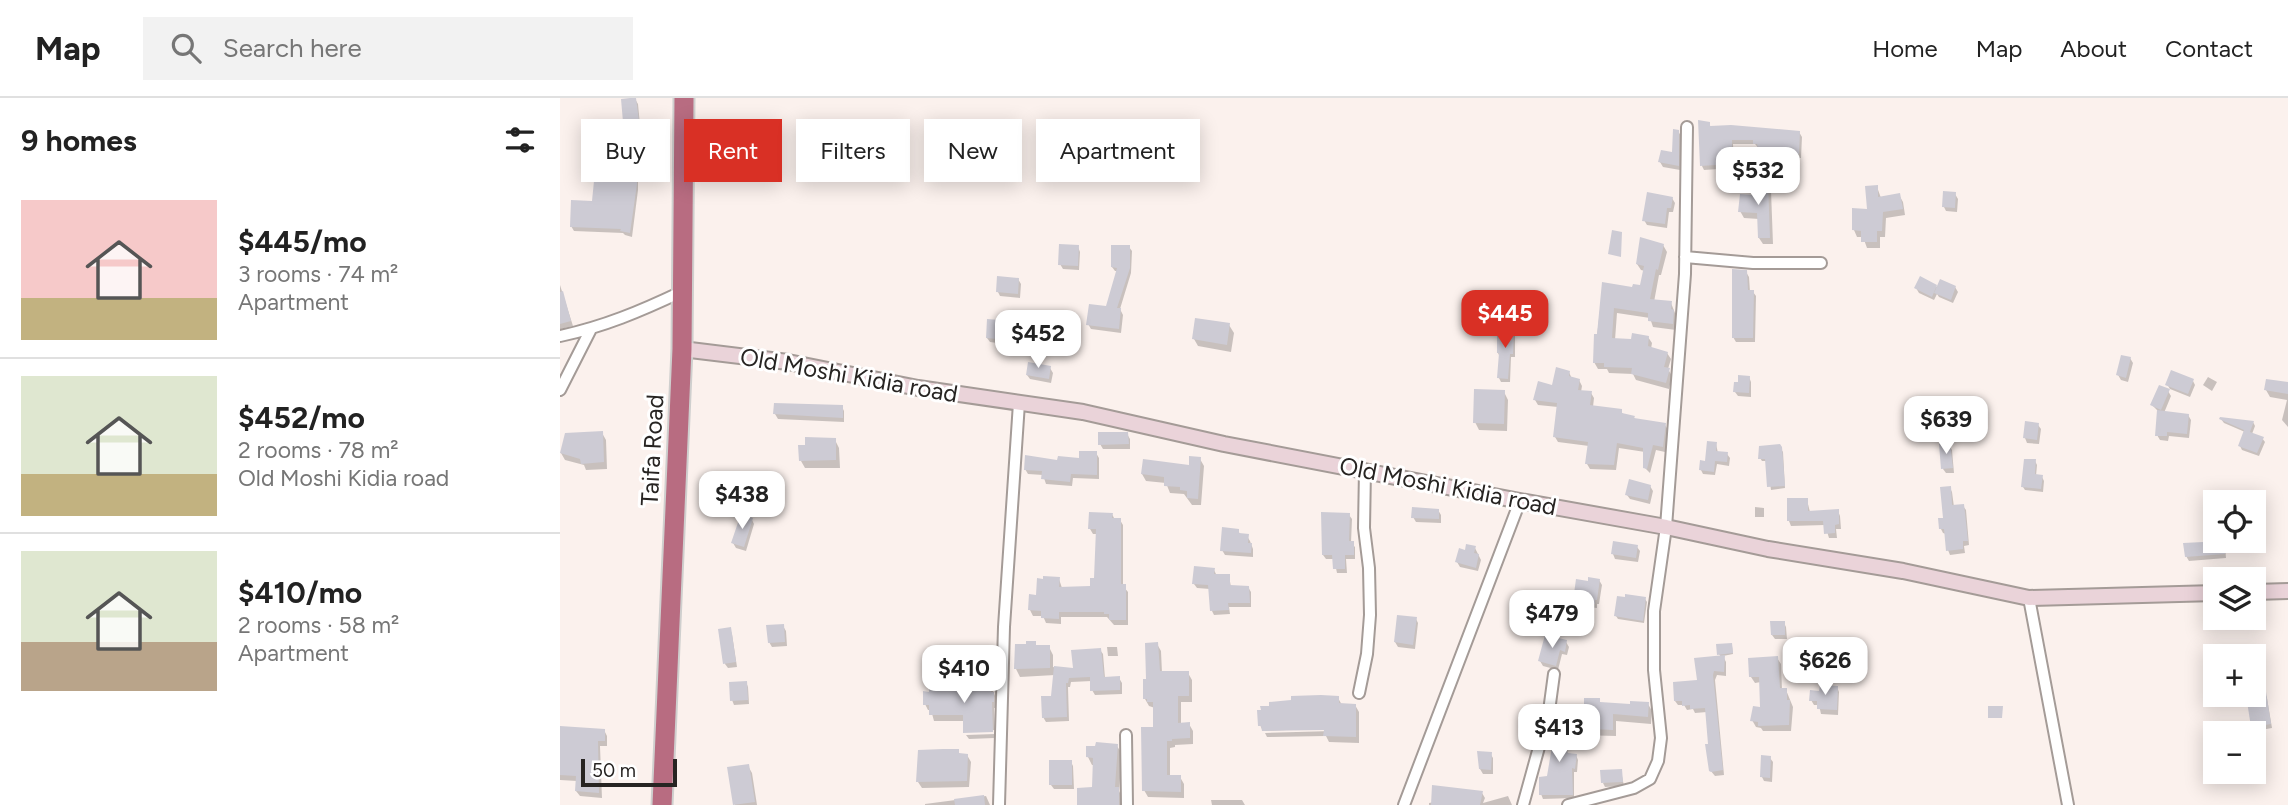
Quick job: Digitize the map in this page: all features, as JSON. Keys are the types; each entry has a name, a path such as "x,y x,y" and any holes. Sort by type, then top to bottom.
{"highway":[{"name":"Taifa Road","path":"662,805 682,349 684,98"}],"street":[{"path":"1569,805 1634,788 1650,779 1658,761 1661,738 1654,670 1654,611 1666,527 1685,257 1686,127"},
{"path":"1685,257 1753,263 1821,263"},
{"path":"560,336 630,316 681,292"},
{"path":"560,390 591,329"},
{"name":"Old Moshi Kidia road","path":"682,349 788,362 918,388 1083,412 1224,444 1666,527 1768,549 1903,571 2029,598 2203,593"},
{"path":"999,805 1004,627 1019,403"},
{"path":"1359,693 1367,653 1370,615 1369,568 1364,528 1364,470"},
{"path":"1404,805 1520,501"},
{"path":"2266,592 2288,591"},
{"path":"2029,598 2068,805"},
{"path":"1522,805 1549,711 1554,674"},
{"path":"1126,735 1127,805"}],"building":[{"path":"636,98 639,119 623,119 621,99"},
{"path":"1698,120 1710,122 1710,126 1731,125 1800,131 1799,154 1788,154 1788,150 1758,148 1757,144 1753,144 1753,140 1732,140 1732,164 1700,166"},
{"path":"1673,129 1679,130 1679,166 1658,162 1661,150 1672,152"},
{"path":"594,182 637,182 630,233 620,231 621,229 570,227 571,200 592,201"},
{"path":"1752,182 1768,182 1770,238 1758,238 1757,213 1738,212 1740,194 1753,195"},
{"path":"1878,185 1878,197 1900,193 1903,209 1883,212 1882,231 1877,231 1877,242 1861,242 1861,231 1852,230 1852,208 1867,209 1865,186"},
{"path":"1943,191 1956,192 1955,208 1942,207"},
{"path":"1647,192 1673,197 1671,208 1667,208 1665,224 1642,221"},
{"path":"1612,230 1622,232 1621,257 1608,254"},
{"path":"1640,237 1664,244 1650,299 1672,301 1673,324 1648,321 1648,313 1614,308 1612,338 1631,339 1632,333 1649,336 1648,346 1668,352 1664,367 1670,368 1666,383 1631,374 1632,368 1604,367 1604,363 1593,363 1594,334 1597,334 1602,282 1632,287 1633,284 1640,285 1644,266 1636,264"},
{"path":"1059,244 1079,245 1078,266 1058,265"},
{"path":"1111,245 1130,245 1130,268 1117,308 1121,308 1119,329 1086,325 1089,304 1106,306 1117,268 1111,267"},
{"path":"1732,269 1747,270 1748,290 1754,290 1753,338 1732,338"},
{"path":"997,276 1019,278 1018,294 996,292"},
{"path":"1920,276 1937,285 1932,297 1914,288"},
{"path":"1940,279 1956,286 1951,300 1934,293"},
{"path":"563,291 571,321 560,324 560,292"},
{"path":"1469,295 1489,296 1488,309 1468,308"},
{"path":"1195,318 1230,323 1227,345 1192,339"},
{"path":"987,319 1012,321 1010,340 986,338"},
{"path":"1497,327 1514,327 1513,354 1510,354 1508,379 1497,378"},
{"path":"2121,355 2131,357 2126,378 2116,375"},
{"path":"1028,362 1051,366 1049,379 1026,375"},
{"path":"1556,367 1570,371 1569,376 1580,379 1578,390 1592,391 1590,405 1622,409 1622,413 1635,416 1634,418 1666,423 1663,447 1653,445 1647,469 1643,468 1643,448 1617,443 1614,465 1585,464 1588,442 1553,437 1557,403 1533,400 1538,381 1552,385"},
{"path":"2171,370 2194,379 2188,394 2165,385"},
{"path":"1738,375 1750,376 1749,393 1733,392"},
{"path":"2266,379 2288,382 2288,394 2264,390"},
{"path":"2159,385 2170,389 2161,410 2150,405"},
{"path":"1474,389 1505,390 1504,424 1473,423"},
{"path":"774,403 843,405 843,418 773,414"},
{"path":"2157,410 2189,414 2187,434 2167,432 2167,436 2155,436"},
{"path":"2219,419 2254,421 2250,432 2264,437 2257,453 2238,446 2244,430"},
{"path":"2025,421 2039,423 2037,440 2023,438"},
{"path":"603,431 604,462 581,464 580,459 560,453 565,433"},
{"path":"1098,432 1128,432 1129,444 1098,445"},
{"path":"805,437 836,438 836,460 799,461 798,445 805,445"},
{"path":"1707,441 1717,442 1716,451 1728,452 1727,462 1715,461 1714,472 1699,470 1700,460 1705,461"},
{"path":"1950,443 1953,468 1941,469 1939,444"},
{"path":"1780,444 1785,486 1767,487 1765,459 1758,459 1759,446"},
{"path":"1079,451 1097,451 1097,475 1071,474 1070,482 1041,479 1042,471 1024,470 1025,455 1057,460 1058,456 1079,458"},
{"path":"1189,456 1201,457 1198,499 1187,498 1187,491 1180,490 1180,487 1164,486 1164,477 1141,474 1143,459 1189,465"},
{"path":"2024,459 2036,459 2035,474 2043,475 2041,489 2021,487"},
{"path":"1629,479 1651,485 1648,500 1625,495"},
{"path":"1951,486 1952,505 1964,504 1968,541 1963,541 1963,549 1946,551 1944,529 1939,529 1938,518 1943,518 1940,487"},
{"path":"1787,498 1808,498 1808,511 1839,509 1839,524 1835,525 1835,533 1824,534 1823,521 1787,521"},
{"path":"1412,507 1439,509 1439,519 1411,518"},
{"path":"1089,512 1113,513 1112,518 1121,518 1121,584 1126,584 1126,620 1109,620 1109,614 1104,612 1059,612 1059,619 1041,618 1041,611 1028,610 1029,594 1036,595 1037,578 1060,577 1059,587 1090,586 1090,578 1094,578 1096,529 1088,529"},
{"path":"1321,512 1350,513 1349,541 1354,541 1354,555 1345,555 1345,569 1333,569 1332,555 1322,555"},
{"path":"741,514 753,518 744,547 731,543"},
{"path":"1222,527 1239,529 1239,533 1249,534 1251,553 1220,551"},
{"path":"1613,541 1638,545 1636,558 1611,554"},
{"path":"2203,542 2203,553 2225,554 2185,557 2183,543"},
{"path":"1466,544 1476,546 1474,553 1479,554 1476,568 1455,562 1459,548 1465,550"},
{"path":"1194,566 1215,568 1214,574 1230,574 1230,585 1249,586 1250,603 1228,603 1229,610 1210,611 1208,585 1192,584"},
{"path":"1588,577 1600,579 1595,604 1573,601 1576,579 1588,581"},
{"path":"1625,594 1646,597 1643,621 1614,616 1617,596 1625,597"},
{"path":"1397,615 1417,617 1413,645 1394,642"},
{"path":"1770,621 1785,621 1785,635 1771,635"},
{"path":"784,624 785,642 768,643 766,625"},
{"path":"731,627 736,662 723,664 718,629"},
{"path":"1545,635 1567,640 1565,652 1560,650 1556,666 1538,661"},
{"path":"1026,641 1036,641 1036,645 1050,645 1050,668 1014,669 1015,644 1026,644"},
{"path":"1158,642 1160,671 1189,671 1189,696 1178,696 1178,723 1190,722 1190,738 1167,741 1167,775 1181,775 1181,792 1142,791 1141,727 1153,727 1153,702 1143,699 1143,679 1146,679 1145,643"},
{"path":"1732,643 1733,653 1717,655 1716,644"},
{"path":"1101,648 1104,677 1120,676 1120,690 1090,691 1090,677 1069,678 1066,683 1067,717 1042,718 1041,696 1051,696 1054,666 1073,668 1071,650"},
{"path":"1725,655 1724,672 1714,671 1713,675 1723,770 1711,772 1705,744 1708,744 1705,708 1690,709 1690,705 1682,706 1682,701 1674,701 1673,682 1697,680 1694,658"},
{"path":"1778,656 1780,688 1787,688 1787,700 1790,700 1789,725 1758,726 1758,722 1750,721 1753,706 1760,707 1759,677 1749,677 1748,658"},
{"path":"747,681 748,700 730,701 729,682"},
{"path":"971,681 991,683 991,692 994,692 993,732 963,733 963,715 929,715 929,705 923,705 923,691 929,692 929,688 940,688 940,685 962,686 971,684"},
{"path":"1820,685 1838,686 1837,710 1817,709 1817,701 1809,701 1810,690 1819,691"},
{"path":"2266,692 2271,724 2266,725 2266,721 2250,721 2248,707 2266,707"},
{"path":"1291,696 1339,696 1339,703 1356,704 1356,737 1323,736 1324,730 1262,731 1261,726 1258,726 1257,710 1261,710 1260,706 1269,706 1269,702 1291,700"},
{"path":"1584,698 1630,704 1630,701 1649,702 1648,717 1613,714 1613,730 1572,728 1572,707 1584,708"},
{"path":"1988,706 2003,706 2002,718 1988,718"},
{"path":"1520,716 1536,719 1534,730 1518,728"},
{"path":"1557,717 1570,719 1566,750 1568,753 1577,754 1575,769 1572,768 1573,795 1539,795 1539,777 1547,776"},
{"path":"560,726 605,729 605,741 598,741 599,793 575,791 576,776 560,775"},
{"path":"1096,742 1118,744 1115,787 1119,787 1119,805 1077,805 1077,788 1092,787 1093,758 1086,757 1086,746 1095,746"},
{"path":"959,749 959,753 968,754 967,781 916,782 918,750"},
{"path":"1477,751 1492,752 1491,770 1479,769"},
{"path":"1761,755 1771,756 1770,778 1760,777"},
{"path":"1049,760 1072,760 1072,785 1049,785"},
{"path":"749,764 755,802 733,805 727,767"},
{"path":"1622,769 1623,782 1601,783 1600,770"},
{"path":"1432,785 1483,791 1480,805 1431,805"},
{"path":"984,795 985,805 955,805 954,799"}]}
